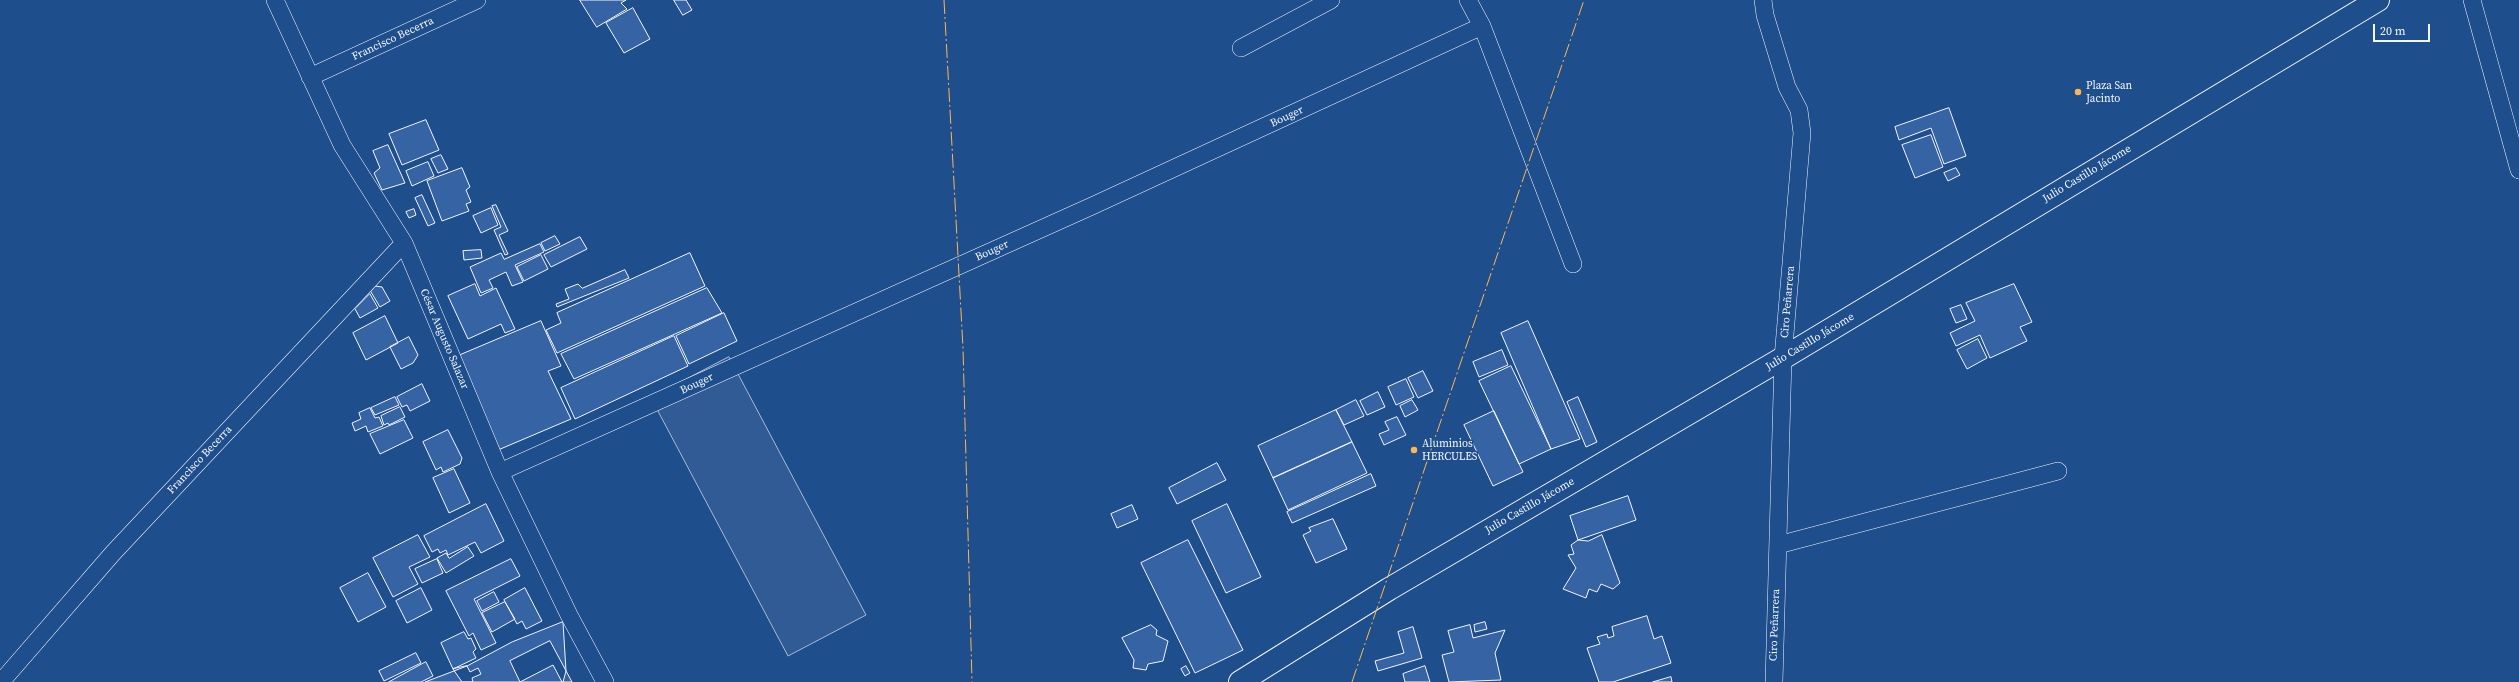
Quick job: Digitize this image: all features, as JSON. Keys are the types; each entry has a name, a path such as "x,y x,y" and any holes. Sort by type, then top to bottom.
{"main road":[{"name":"Julio Castillo Jácome","path":"1240,682 1389,589 1783,358 2378,0"}],"street":[{"name":"César Augusto Salazar","path":"275,0 342,146 404,243 500,472 569,615 605,682"},
{"name":"Francisco Becerra","path":"310,77 477,0"},
{"path":"1241,48 1331,0"},
{"path":"1468,0 1482,26 1573,264"},
{"name":"Ciro Peñarrera","path":"1763,0 1765,14 1788,87 1798,110 1802,133 1783,358 1774,682"},
{"path":"2472,0 2519,170"},
{"name":"Bouger","path":"500,472 1085,209 1482,26"},
{"name":"Francisco Becerra","path":"4,672 113,553 404,243"},
{"path":"1778,545 2058,471"}],"shaded area":[{"path":"729,357 866,615 788,656 651,398"}],"building":[{"path":"580,0 626,0 621,3 627,9 597,27"},
{"path":"674,0 686,0 692,10 683,15"},
{"path":"633,8 650,39 624,53 606,23"},
{"path":"1949,108 1966,156 1944,164 1931,128 1899,140 1895,127"},
{"path":"426,120 439,150 402,165 389,134"},
{"path":"1931,135 1943,167 1915,178 1902,145"},
{"path":"388,145 405,183 382,190 374,173 380,168 373,151"},
{"path":"441,155 448,169 438,173 431,159"},
{"path":"428,162 434,176 412,186 406,171"},
{"path":"462,168 470,187 466,190 471,202 466,204 469,211 442,221 427,181"},
{"path":"1956,168 1960,175 1948,181 1944,173"},
{"path":"422,195 435,223 428,226 415,198"},
{"path":"496,205 508,231 499,235 508,254 505,255 494,230 501,227 492,206"},
{"path":"491,208 498,225 481,233 473,216"},
{"path":"414,209 416,215 409,218 406,212"},
{"path":"555,236 560,244 545,251 541,243"},
{"path":"580,237 587,249 551,267 544,255"},
{"path":"540,244 544,252 515,265 523,282 512,286 506,272 489,280 493,288 481,293 470,267 501,253 504,259"},
{"path":"481,250 482,258 464,260 463,251"},
{"path":"690,253 705,286 557,353 546,330 561,323 557,313"},
{"path":"541,255 548,269 524,281 517,267"},
{"path":"625,270 629,278 557,307 556,304 569,299 565,289 578,284 582,288"},
{"path":"475,284 480,296 496,288 515,329 505,333 501,324 468,339 448,296"},
{"path":"2014,284 2032,322 2020,327 2027,341 1990,358 1980,335 1956,346 1950,333 1975,321 1966,303"},
{"path":"375,286 382,287 390,301 380,307 371,292"},
{"path":"707,288 722,313 574,379 561,354"},
{"path":"370,294 378,308 360,318 355,309"},
{"path":"1961,305 1967,319 1956,323 1950,309"},
{"path":"724,313 737,341 689,364 676,336"},
{"path":"385,316 398,343 366,360 353,333"},
{"path":"541,321 561,366 548,371 571,419 498,450 458,356"},
{"path":"1528,321 1580,439 1551,449 1501,333"},
{"path":"674,336 688,366 575,419 561,388"},
{"path":"409,337 418,355 413,363 401,369 390,347"},
{"path":"1978,339 1987,358 1967,369 1957,350"},
{"path":"1502,350 1508,365 1479,377 1473,362"},
{"path":"1511,366 1551,449 1519,464 1479,381"},
{"path":"1423,371 1433,391 1418,398 1408,378"},
{"path":"1406,379 1414,397 1396,405 1388,387"},
{"path":"422,384 430,401 410,411 407,405 402,407 397,397"},
{"path":"1378,392 1385,407 1367,415 1360,401"},
{"path":"395,397 399,405 375,415 371,408"},
{"path":"1578,397 1597,442 1586,447 1567,402"},
{"path":"1356,400 1364,416 1344,425 1336,410"},
{"path":"1412,400 1418,410 1405,417 1400,406"},
{"path":"400,407 405,417 389,425 388,423 384,425 381,416"},
{"path":"370,408 375,418 379,417 383,426 368,432 366,426 355,431 352,423 361,419 359,413"},
{"path":"1336,410 1352,442 1273,478 1258,446"},
{"path":"1494,411 1523,472 1493,486 1464,425"},
{"path":"1397,417 1406,435 1384,445 1379,434 1389,430 1385,422"},
{"path":"404,420 413,438 380,454 370,434"},
{"path":"448,430 462,458 460,464 443,472 441,467 436,470 423,442"},
{"path":"1352,442 1367,473 1288,510 1273,478"},
{"path":"1217,463 1226,480 1177,504 1169,488"},
{"path":"454,469 470,503 449,513 433,478"},
{"path":"1371,474 1376,486 1292,523 1287,512"},
{"path":"1628,496 1636,520 1578,540 1570,516"},
{"path":"486,504 504,541 481,553 475,542 448,555 446,550 440,553 438,549 432,552 424,536"},
{"path":"1227,504 1261,577 1226,593 1192,521"},
{"path":"1132,505 1138,519 1117,528 1111,514"},
{"path":"1333,519 1347,549 1316,563 1303,535 1311,531 1309,528"},
{"path":"418,535 430,557 409,567 418,584 393,597 373,558"},
{"path":"1602,535 1620,583 1613,589 1601,584 1597,592 1589,589 1586,598 1563,589 1576,568 1568,555 1574,554 1571,545 1578,540 1588,541"},
{"path":"1188,540 1243,650 1195,673 1141,563"},
{"path":"468,547 474,556 446,573 437,558 446,553 449,558"},
{"path":"437,559 443,573 422,583 415,569"},
{"path":"511,559 520,576 474,599 496,643 481,650 473,633 469,636 446,591"},
{"path":"368,573 386,607 358,622 340,588"},
{"path":"421,588 432,610 407,623 396,601"},
{"path":"525,588 542,621 526,629 522,621 517,624 504,600"},
{"path":"494,592 499,602 482,611 477,601"},
{"path":"505,602 515,619 492,632 482,613"},
{"path":"1647,616 1654,639 1662,636 1671,663 1613,682 1599,682 1587,648 1600,644 1597,637 1607,634 1608,638 1614,636 1612,627"},
{"path":"563,622 566,671 563,682 425,682 467,666 512,642"},
{"path":"1485,622 1487,629 1475,632 1474,625"},
{"path":"1151,625 1157,630 1156,635 1168,641 1163,661 1148,664 1146,670 1133,668 1134,660 1122,638"},
{"path":"1470,625 1473,638 1505,630 1495,653 1501,680 1449,682 1442,655 1454,652 1448,631"},
{"path":"1413,627 1422,658 1378,671 1375,661 1404,653 1398,632"},
{"path":"464,632 468,639 471,638 476,649 473,652 476,658 453,669 441,643"},
{"path":"550,641 572,682 562,682 553,665 520,682 510,661"},
{"path":"416,653 421,663 384,681 379,671"},
{"path":"426,662 433,676 421,682 389,682"},
{"path":"467,666 470,672 478,668 481,674 472,678 473,682 462,682 453,669"},
{"path":"1186,666 1190,673 1185,676 1181,669"},
{"path":"1425,666 1430,682 1405,682 1403,674"},
{"path":"1671,677 1672,682 1653,682"}],"power":[{"path":"944,0 963,348 972,682"},
{"path":"1352,682 1584,0"}],"place":[{"name":"Plaza San Jacinto","path":"2078,92"},
{"name":"Aluminios HERCULES","path":"1414,450"}]}
